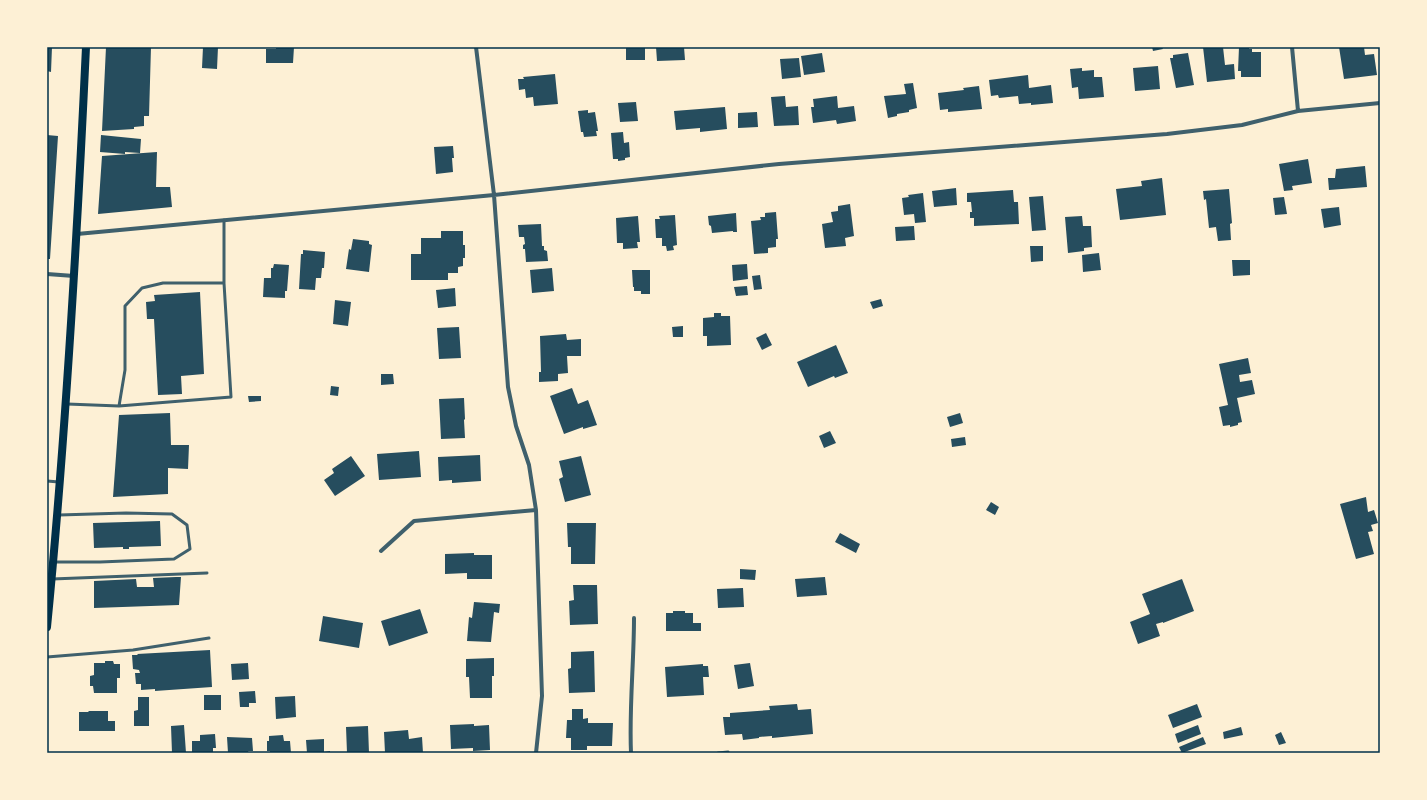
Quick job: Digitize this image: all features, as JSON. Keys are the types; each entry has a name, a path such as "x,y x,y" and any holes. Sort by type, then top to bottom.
{"main road":[{"path":"47,627 48,597 52,579 57,515 77,234 86,47"}],"street":[{"path":"476,47 494,194 508,387 516,426 529,465 536,510 542,696 536,753"},
{"path":"1292,47 1298,111"},
{"path":"77,234 494,194 779,164 1167,134 1242,125 1298,111 1380,103"},
{"path":"47,274 74,276"},
{"path":"381,551 414,521 536,510"},
{"path":"631,753 630,730 634,654 634,618"}],"lane":[{"path":"65,404 119,406 231,397 224,283 224,220"},
{"path":"119,406 125,370 125,306 142,288 163,283 224,283"},
{"path":"47,481 59,482"},
{"path":"53,562 174,559 190,549 187,525 172,514 126,513 57,515"},
{"path":"52,579 208,573"},
{"path":"47,657 133,650 209,638"},
{"path":"718,753 728,752"}],"building":[{"path":"47,47 52,47 51,72 47,71"},
{"path":"106,47 151,47 149,116 144,116 144,126 134,127 134,129 102,131"},
{"path":"203,47 218,47 217,69 202,68"},
{"path":"276,47 294,47 293,63 266,63 266,49 276,49"},
{"path":"626,47 645,47 645,60 626,60"},
{"path":"656,47 684,47 685,60 657,61"},
{"path":"1152,47 1162,47 1163,49 1153,51"},
{"path":"1203,47 1223,47 1225,65 1234,64 1235,79 1207,82"},
{"path":"1239,47 1249,47 1249,49 1252,49 1252,52 1261,52 1261,77 1241,77 1241,71 1238,71"},
{"path":"1339,47 1364,47 1365,55 1374,54 1377,75 1344,79"},
{"path":"822,53 825,72 804,75 801,56"},
{"path":"1188,53 1194,85 1176,88 1170,58 1173,58 1173,55"},
{"path":"799,58 801,77 782,79 780,59"},
{"path":"1158,66 1160,89 1135,91 1133,68"},
{"path":"1082,68 1082,71 1094,70 1094,77 1102,77 1104,97 1079,99 1078,87 1072,88 1070,69"},
{"path":"555,74 558,104 534,106 533,97 526,98 525,89 519,90 518,79 524,79 523,77"},
{"path":"1028,75 1029,88 1051,85 1053,103 1031,105 1031,103 1019,104 1018,96 999,98 998,95 991,96 989,80"},
{"path":"913,83 917,108 888,118 884,96 906,94 904,84"},
{"path":"979,86 982,109 948,112 948,109 940,110 938,93 964,90 963,88"},
{"path":"785,96 786,107 798,106 799,125 774,126 771,97"},
{"path":"837,96 838,108 854,106 856,121 837,124 836,120 813,123 811,107 814,107 813,99"},
{"path":"636,102 638,121 620,122 618,103"},
{"path":"725,107 727,129 700,132 700,128 676,130 674,111"},
{"path":"588,110 588,113 595,112 598,131 596,131 597,136 584,137 583,132 581,132 578,111"},
{"path":"757,112 758,127 738,128 738,113"},
{"path":"623,132 624,143 629,142 630,157 625,158 625,160 618,161 618,159 613,159 611,133"},
{"path":"47,135 58,136 50,259 47,259"},
{"path":"101,135 141,139 140,153 125,152 125,154 100,152"},
{"path":"453,146 453,172 436,174 434,147"},
{"path":"157,152 156,187 170,187 172,207 98,214 102,156"},
{"path":"1308,159 1312,183 1292,186 1293,190 1284,191 1279,164"},
{"path":"1365,166 1367,187 1329,190 1328,178 1335,178 1336,169"},
{"path":"1162,178 1166,215 1120,220 1116,189 1142,186 1141,181"},
{"path":"956,188 957,205 934,207 932,191"},
{"path":"1229,189 1232,223 1230,224 1231,240 1218,241 1216,227 1209,228 1206,199 1204,200 1203,191"},
{"path":"1013,190 1014,202 1018,202 1019,224 974,226 974,218 970,218 970,212 972,212 971,202 967,202 967,193"},
{"path":"923,193 926,222 915,223 914,214 904,215 902,198 909,197 908,195"},
{"path":"1043,196 1046,230 1032,231 1029,197"},
{"path":"1284,197 1287,214 1275,215 1273,198"},
{"path":"850,204 854,236 845,238 846,246 825,248 822,224 833,222 831,212 838,211 838,206"},
{"path":"1339,207 1341,225 1324,228 1321,209"},
{"path":"776,212 778,239 776,239 776,247 768,248 768,253 754,254 751,221 761,220 760,217 765,217 765,213"},
{"path":"736,213 737,232 712,233 708,216"},
{"path":"675,215 677,245 673,246 674,250 667,251 666,246 662,246 662,238 656,238 655,219 660,219 659,216"},
{"path":"638,216 640,242 637,242 638,248 623,249 623,243 617,243 616,218"},
{"path":"1082,216 1083,226 1091,226 1092,247 1084,248 1084,251 1068,253 1065,217"},
{"path":"541,224 542,246 544,246 544,250 547,251 548,261 526,262 525,249 523,249 523,245 525,244 524,237 519,237 518,225"},
{"path":"914,226 915,240 896,241 895,227"},
{"path":"441,231 463,231 465,258 463,258 463,266 458,267 458,273 448,273 448,280 411,280 411,254 421,254 421,238 441,238"},
{"path":"353,239 369,241 369,244 372,245 369,272 346,269 349,249 351,250"},
{"path":"1030,246 1043,246 1043,261 1031,262"},
{"path":"303,250 325,252 324,268 322,268 321,278 316,278 315,290 299,289 301,254 303,254"},
{"path":"1099,253 1101,270 1083,272 1082,255"},
{"path":"1232,260 1250,260 1250,275 1233,276"},
{"path":"274,264 289,265 285,298 263,297 264,278 271,278 271,268 273,268"},
{"path":"747,264 748,279 733,281 732,265"},
{"path":"552,268 554,291 532,293 530,270"},
{"path":"632,270 650,270 650,294 641,294 641,291 634,291"},
{"path":"760,275 762,289 754,290 752,276"},
{"path":"747,286 748,295 736,296 734,287"},
{"path":"455,288 456,306 438,308 436,290"},
{"path":"200,292 204,374 181,376 182,394 158,395 154,319 147,319 146,302 155,301 154,295"},
{"path":"881,299 883,306 873,309 870,302"},
{"path":"335,300 351,302 348,326 333,324"},
{"path":"714,313 721,313 721,316 730,316 731,345 707,346 707,336 703,336 703,318 714,317"},
{"path":"683,326 683,337 673,337 672,327"},
{"path":"459,327 461,358 439,359 437,328"},
{"path":"766,333 772,345 762,350 756,338"},
{"path":"566,334 567,340 581,339 581,356 567,356 568,373 558,374 558,381 539,382 539,372 541,372 540,336"},
{"path":"836,345 848,373 835,378 834,376 808,387 797,362"},
{"path":"1248,358 1251,373 1239,375 1240,382 1252,380 1255,394 1237,398 1242,422 1238,423 1238,425 1230,427 1230,425 1223,426 1219,407 1228,405 1219,364"},
{"path":"381,374 393,374 394,384 381,385"},
{"path":"331,386 339,387 338,396 330,395"},
{"path":"572,388 578,404 588,400 597,425 583,429 583,427 564,434 550,396"},
{"path":"248,396 261,396 261,401 249,402"},
{"path":"464,398 465,438 441,439 439,399"},
{"path":"170,413 171,445 189,445 188,469 168,468 168,494 113,497 119,415"},
{"path":"960,413 963,423 950,427 947,417"},
{"path":"830,431 836,443 824,448 819,436"},
{"path":"965,437 966,445 952,447 951,439"},
{"path":"419,451 421,477 379,480 377,454"},
{"path":"480,455 481,481 452,483 452,480 439,481 438,457"},
{"path":"351,456 365,476 335,496 324,480 334,473 332,469"},
{"path":"581,456 591,495 565,502 559,479 563,477 559,461"},
{"path":"1366,497 1368,512 1374,510 1378,523 1371,525 1373,531 1368,532 1374,554 1356,559 1340,504"},
{"path":"991,502 999,507 995,515 986,510"},
{"path":"160,521 161,546 129,547 129,549 123,549 123,547 94,548 93,523"},
{"path":"567,523 596,523 595,564 571,564 571,547 568,547"},
{"path":"840,533 860,544 856,553 835,542"},
{"path":"474,553 474,555 492,555 492,579 467,579 467,573 445,574 445,554"},
{"path":"740,569 756,570 755,580 740,579"},
{"path":"181,577 179,605 94,608 94,581 136,579 137,587 154,587 153,578"},
{"path":"825,577 827,595 797,597 795,579"},
{"path":"1182,579 1194,611 1163,623 1156,624 1160,636 1138,644 1130,622 1150,614 1142,594"},
{"path":"573,585 597,585 598,624 570,625 569,601 574,600"},
{"path":"743,588 744,607 718,608 717,589"},
{"path":"474,602 500,604 499,613 494,612 491,642 467,641 469,617 472,618"},
{"path":"420,609 428,633 389,646 381,621"},
{"path":"673,611 693,613 693,623 701,623 701,631 666,631 666,613 673,613"},
{"path":"323,616 363,623 359,648 319,641"},
{"path":"210,650 212,687 155,691 155,689 141,690 141,684 136,684 135,673 140,673 139,670 133,669 132,655"},
{"path":"594,651 595,692 569,693 568,669 571,668 571,652"},
{"path":"494,658 492,698 470,698 469,677 466,677 466,659"},
{"path":"105,661 113,661 114,664 120,664 120,678 117,678 117,693 94,693 93,686 90,686 90,676 94,675 94,663 105,663"},
{"path":"248,663 249,679 232,680 231,664"},
{"path":"750,663 754,686 738,689 734,665"},
{"path":"703,664 703,666 708,666 709,677 703,677 704,695 667,697 665,667"},
{"path":"255,691 256,703 249,703 249,707 240,707 239,692"},
{"path":"204,695 221,695 221,710 204,710"},
{"path":"295,696 296,717 276,719 275,697"},
{"path":"138,697 149,697 149,726 134,726 134,711 138,710"},
{"path":"797,704 798,710 811,709 813,734 772,738 772,736 759,737 743,740 742,734 725,735 723,717 730,717 730,713 770,710 769,706"},
{"path":"1197,704 1202,717 1173,728 1168,715"},
{"path":"572,709 583,709 583,719 588,718 588,723 613,723 612,746 587,746 587,750 571,750 571,738 566,738 567,720 572,720"},
{"path":"88,711 108,711 108,721 115,721 115,731 79,731 79,712 89,712"},
{"path":"474,724 474,726 489,725 490,750 473,751 473,748 451,749 450,725"},
{"path":"184,725 186,753 172,753 171,726"},
{"path":"1198,725 1201,734 1178,743 1175,734"},
{"path":"368,726 369,753 347,753 346,727"},
{"path":"1241,727 1243,735 1224,739 1223,732"},
{"path":"408,730 409,739 422,737 423,753 385,753 384,732"},
{"path":"1281,732 1286,743 1279,745 1275,735"},
{"path":"215,734 216,748 213,748 213,753 192,753 192,741 200,741 200,735"},
{"path":"283,735 284,741 290,741 291,753 270,753 270,751 267,751 267,741 269,741 269,736"},
{"path":"227,737 252,738 253,751 248,751 249,753 228,753"},
{"path":"1203,737 1206,744 1182,753 1179,747"},
{"path":"324,739 324,752 330,751 330,753 307,753 306,740"}]}
